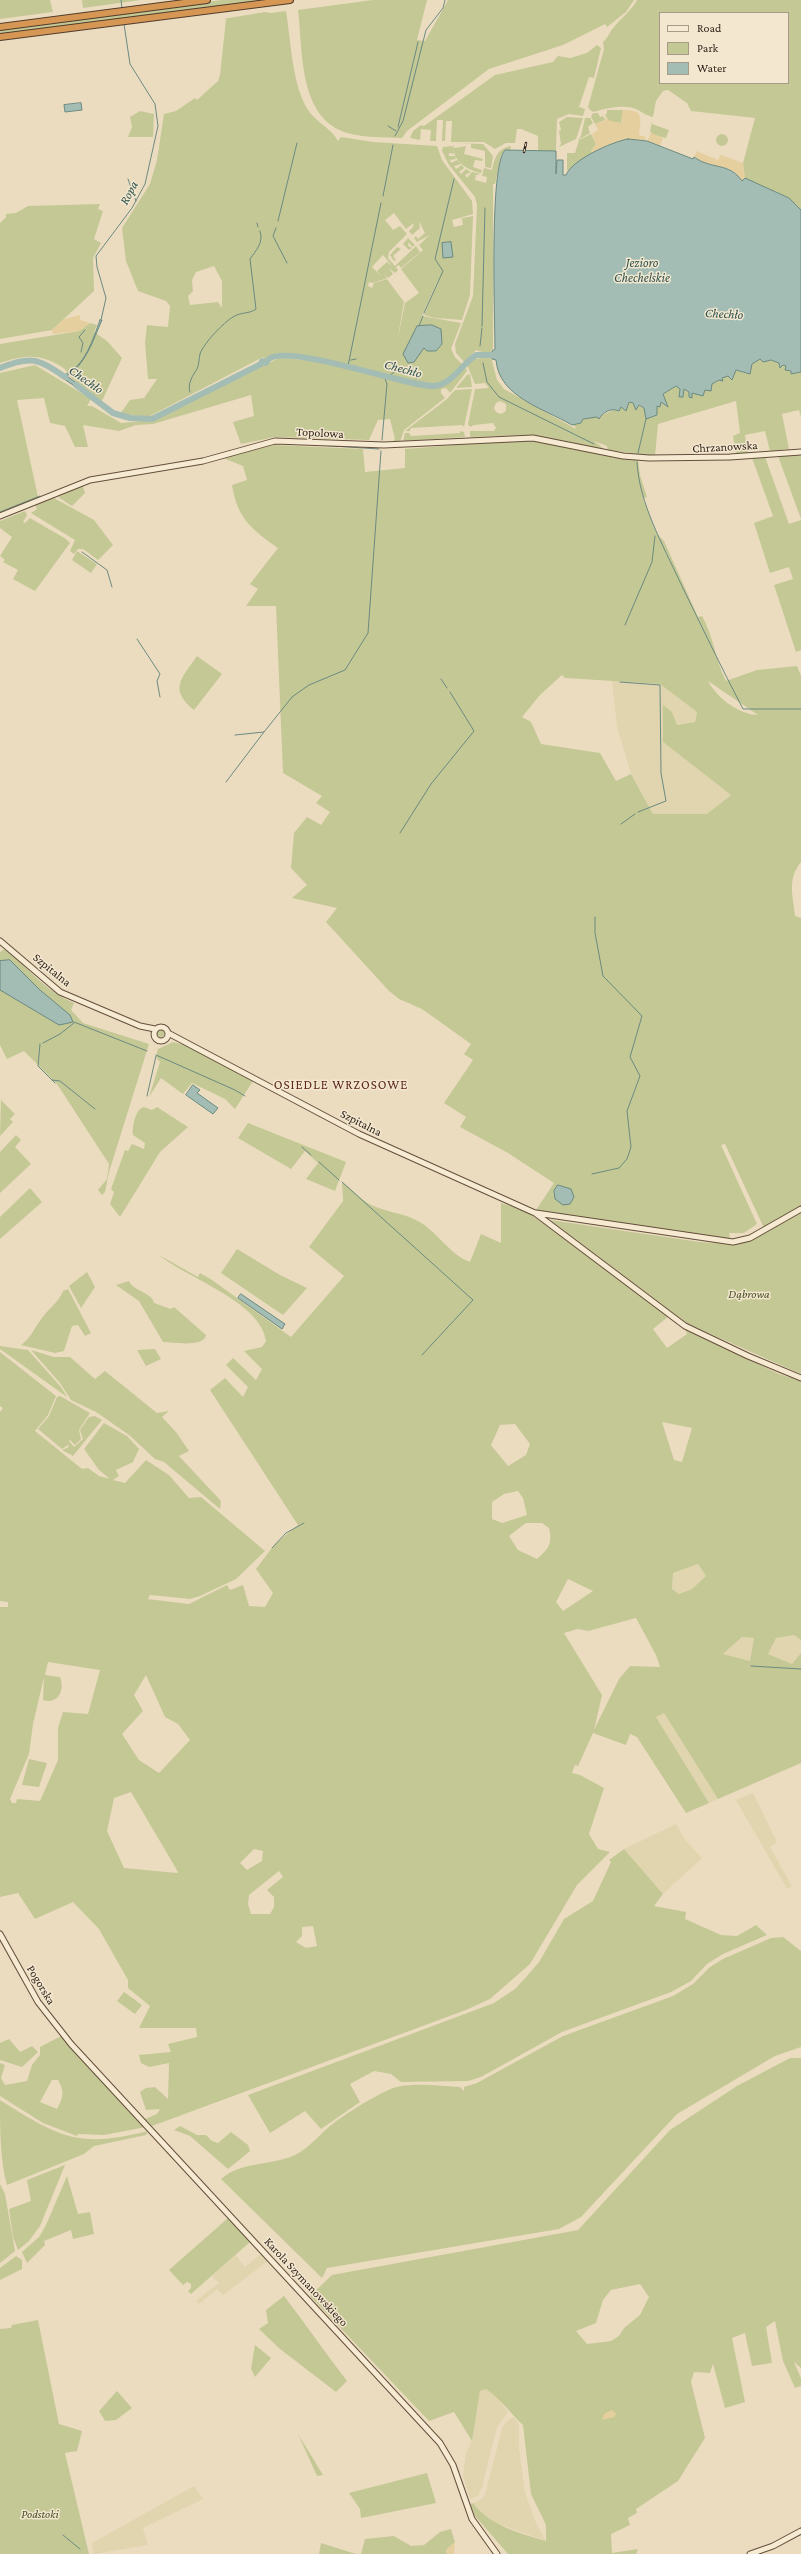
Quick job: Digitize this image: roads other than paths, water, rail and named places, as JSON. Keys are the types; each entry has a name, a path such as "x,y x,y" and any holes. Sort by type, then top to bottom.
{"highway":[{"path":"0,27 207,0"},
{"path":"0,37 290,0"},
{"path":"0,32 17,24"}],"street":[{"name":"Topolowa","path":"0,516 90,480 203,461 274,441 384,445 532,438 623,456 649,458"},
{"name":"Chrzanowska","path":"649,458 730,457 801,452"},
{"name":"Szpitalna","path":"0,941 60,992 154,1031"},
{"path":"163,1027 168,1035 160,1041 154,1031 163,1027"},
{"name":"Szpitalna","path":"168,1035 377,1143 535,1213"},
{"path":"535,1213 734,1242 750,1238 801,1209"},
{"path":"535,1213 685,1326 748,1356 801,1378"},
{"name":"Pogorska","path":"0,1934 38,2002 71,2044"},
{"name":"Karola Szymanowskiego","path":"71,2044 436,2438 453,2465 472,2519 498,2554"},
{"path":"750,2554 773,2546 801,2531"}],"water":[{"path":"81,103 82,110 65,112 64,105"},
{"name":"Jezioro Chechelskie","path":"628,139 647,141 693,159 694,157 707,164 726,168 737,175 742,181 745,178 789,198 801,210 801,372 791,374 791,371 785,370 786,366 783,365 780,368 779,363 771,360 763,362 760,359 752,364 750,374 736,370 732,380 728,376 722,378 723,381 719,380 712,384 711,391 705,390 703,396 692,393 692,398 689,397 689,392 684,389 683,397 679,397 680,389 676,386 663,394 668,407 661,402 660,407 657,406 657,415 646,419 644,408 639,405 636,410 633,403 629,402 626,411 621,407 619,411 607,411 599,419 597,417 583,419 581,423 572,425 536,407 514,392 505,383 499,373 496,360 492,359 492,351 495,349 495,212 500,162 505,150 556,151 556,174 557,160 563,160 563,175 566,175 576,163 593,152"},
{"path":"451,242 453,257 443,258 442,243"},
{"path":"100,320 102,320 92,343 84,358 79,365 74,371 67,376 84,389 82,391 58,375 60,372 64,375 78,366 91,344"},
{"path":"432,325 441,329 442,344 436,351 427,351 424,348 414,362 408,363 403,354 417,326"},
{"path":"10,960 40,990 70,1015 73,1022 59,1025 0,990 0,961"},
{"path":"193,1085 200,1090 197,1093 218,1108 213,1114 186,1095"},
{"path":"558,1185 571,1189 574,1197 570,1204 563,1205 555,1199 554,1191"},
{"path":"241,1294 285,1324 282,1329 238,1298"}],"waterway":[{"name":"Ropa","path":"121,0 122,9"},
{"path":"395,136 403,121 426,30 443,8 445,0"},
{"name":"Ropa","path":"101,320 106,298 97,267 96,256 132,208 145,184 158,126 155,104 130,64 124,24"},
{"path":"398,127 418,42"},
{"path":"388,126 396,131"},
{"path":"278,221 297,143"},
{"path":"383,196 393,145"},
{"path":"128,179 136,201"},
{"path":"424,313 443,271 435,259 454,179"},
{"path":"348,366 381,203"},
{"path":"482,326 485,208"},
{"path":"257,223 258,227"},
{"path":"276,228 273,236 287,263"},
{"path":"190,392 190,383 198,367 200,354 209,339 224,323 233,317 256,309 250,259 260,243 260,231"},
{"path":"419,326 423,316"},
{"path":"480,346 482,328"},
{"path":"81,352 83,343 79,337 85,330"},
{"name":"Chechło","path":"76,385 113,413 130,418 152,419 261,364 262,361 266,363 275,357 293,356 317,360 421,385 435,386 447,381 476,355 498,355"},
{"path":"351,360 356,359"},
{"name":"Chechło","path":"0,368 20,361 28,360 48,366 65,377"},
{"path":"483,363 487,382 499,397 594,444"},
{"path":"387,377 399,369"},
{"path":"382,440 387,384 384,376"},
{"path":"416,379 419,376"},
{"path":"638,453 646,419"},
{"path":"317,445 379,449"},
{"path":"235,735 264,732 292,697 309,685 345,670 368,633 381,451"},
{"path":"637,462 642,493 659,539 743,709 801,709"},
{"path":"0,512 40,496"},
{"path":"625,625 652,562 655,536"},
{"path":"82,552 107,570 112,587"},
{"path":"137,639 160,674 157,681 160,697"},
{"path":"441,679 447,688"},
{"path":"620,682 660,685 661,773 666,801 638,812"},
{"path":"400,833 431,784 474,731 450,692"},
{"path":"226,782 264,732"},
{"path":"621,824 635,814"},
{"path":"592,1174 619,1168 627,1159 631,1147 627,1111 640,1076 630,1057 642,1016 603,976 595,933 595,917"},
{"path":"74,1022 147,1051"},
{"path":"43,1043 60,1034 74,1023"},
{"path":"40,1044 38,1066 55,1083"},
{"path":"156,1055 235,1090 245,1096"},
{"path":"147,1096 156,1056"},
{"path":"52,1080 60,1081 95,1109"},
{"path":"302,1147 311,1155"},
{"path":"319,1162 339,1180"},
{"path":"342,1182 473,1300 422,1355"},
{"path":"272,1548 286,1533 304,1523"},
{"path":"751,1666 801,1669"},
{"path":"63,2535 80,2549"}],"railway":[{"path":"524,152 526,143"}],"district":[{"name":"OSIEDLE WRZOSOWE","path":"341,1085"}],"park label":[{"name":"Dąbrowa","path":"749,1294"},
{"name":"Podstoki","path":"40,2514"}]}
